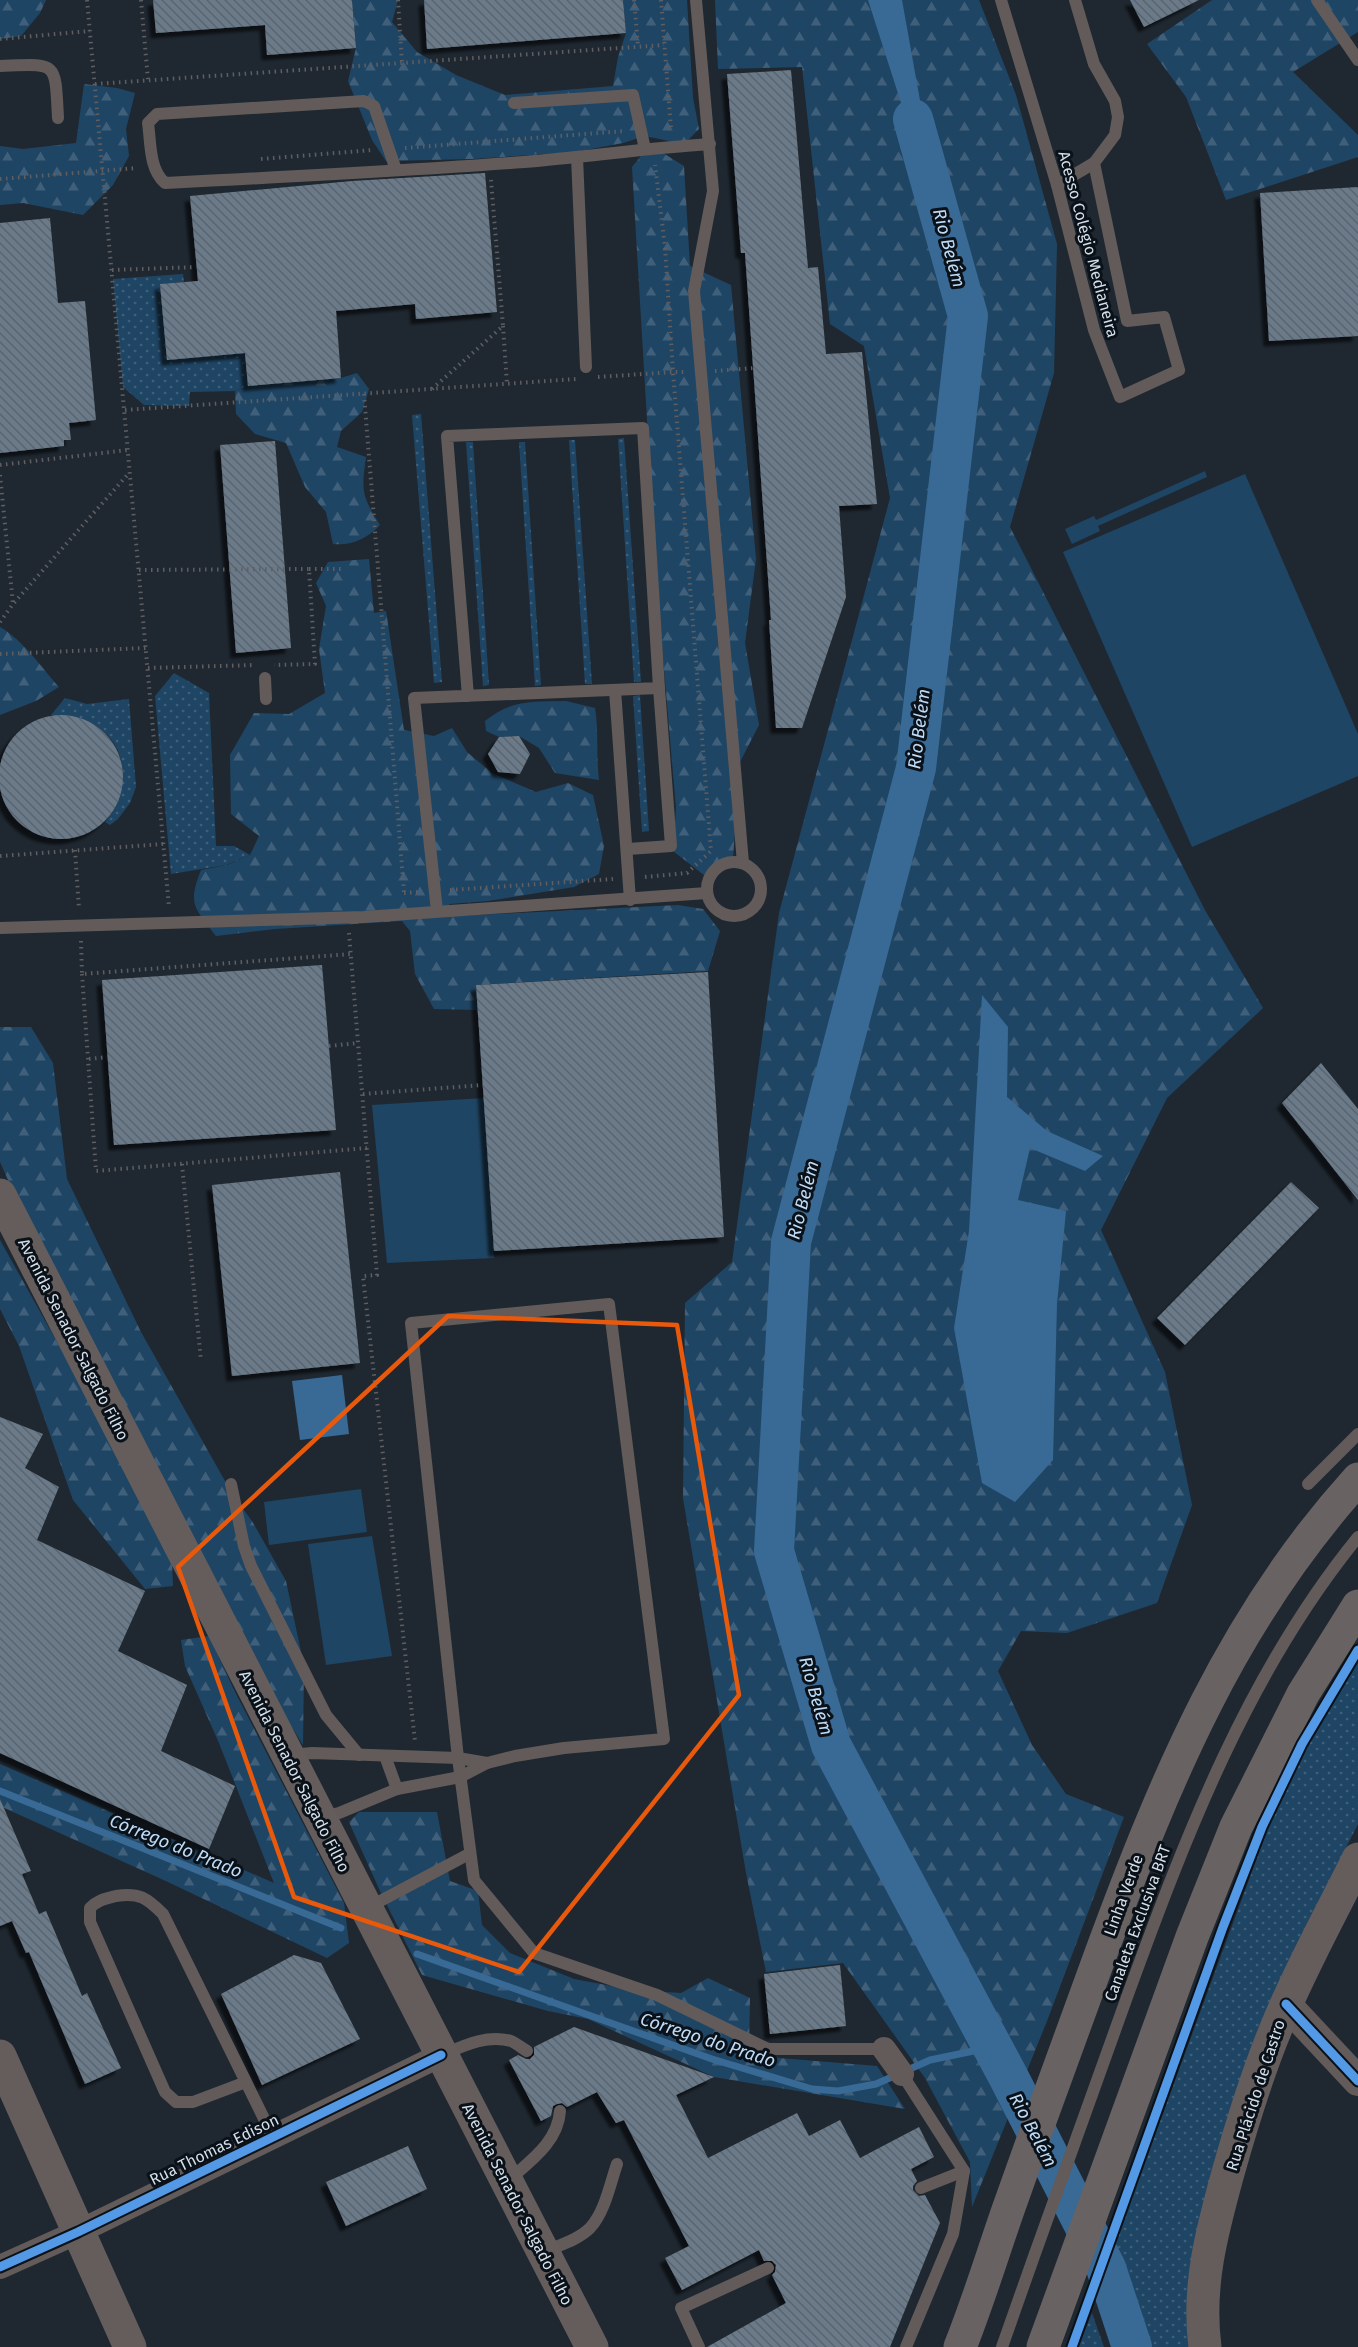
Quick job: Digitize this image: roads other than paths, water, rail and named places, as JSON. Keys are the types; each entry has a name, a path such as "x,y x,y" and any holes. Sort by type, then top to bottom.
{"highway":[{"name":"Linha Verde","path":"960,2347 1053,2082 1153,1816 1200,1715 1233,1652 1292,1558 1325,1515 1358,1479"},
{"path":"1042,2347 1110,2156 1236,1827 1303,1694 1358,1606"}],"main road":[{"name":"Avenida Senador Salgado Filho","path":"0,1195 592,2347"},
{"name":"Rua Plácido de Castro","path":"1205,2347 1202,2310 1209,2246 1253,2090 1286,2004 1358,1859"},
{"path":"0,2056 130,2347"}],"street":[{"path":"1286,2004 1358,2081"},
{"path":"884,2049 902,2074"},
{"name":"Rua Thomas Edison","path":"0,2267 78,2232 441,2055"}],"lane":[{"path":"696,0 713,191 694,291 742,863"},
{"name":"Acesso Colégio Medianeira","path":"1001,0 1057,185 1094,330 1120,397 1179,370 1164,316 1126,321 1094,163 1115,135 1118,117 1115,102 1094,64 1075,0"},
{"path":"1317,0 1357,56"},
{"path":"0,66 39,64 50,68 56,75 58,118"},
{"path":"514,103 633,95 641,130 649,149"},
{"path":"396,170 374,106 364,101 157,114 148,123 153,166 157,176 165,183 396,170 490,164 710,144"},
{"path":"577,157 587,373"},
{"path":"1057,185 1094,163"},
{"path":"468,696 447,436 643,428 670,846 628,849"},
{"path":"265,678 266,699"},
{"path":"437,911 414,698 659,688"},
{"path":"615,690 630,900"},
{"path":"729,863 742,863 756,873 761,888 757,904 744,914 728,916 714,908 706,893 708,880 716,868 729,863"},
{"path":"0,928 348,917 630,900 706,893"},
{"path":"320,1818 339,1813 397,1789 460,1777 487,1763 564,1748 664,1739 609,1304 411,1323 460,1777 474,1880 534,1953 657,1995 768,2049 884,2049"},
{"path":"1308,1484 1358,1434"},
{"path":"231,1484 244,1546 251,1566 326,1715 359,1755"},
{"name":"Canaleta Exclusiva BRT","path":"1002,2347 1170,1879 1209,1786 1236,1729 1299,1617 1329,1572 1358,1537"},
{"path":"287,1755 312,1753 458,1758 487,1763"},
{"path":"385,1756 397,1789"},
{"path":"366,1909 470,1854"},
{"path":"246,2082 193,2102 176,2102 165,2092 90,1922 90,1908 98,1900 130,1893 150,1901 163,1914 246,2082 273,2137"},
{"path":"441,2055 470,2042 494,2040 511,2041 527,2050"},
{"path":"902,2074 964,2171 953,2234 906,2347"},
{"path":"507,2182 551,2140 559,2125 560,2111"},
{"path":"543,2252 576,2238 589,2229 599,2215 617,2164"},
{"path":"921,2188 964,2171"},
{"path":"699,2347 681,2307 768,2268"}],"waterway":[{"name":"Rio Belém","path":"913,119 968,316 916,768 791,1242 774,1551 831,1745 1008,2076 1106,2268 1132,2347"},
{"name":"Córrego do Prado","path":"0,1791 341,1928"},
{"name":"Córrego do Prado","path":"417,1954 712,2059 812,2089 838,2091 876,2084 930,2060 993,2047"}]}
